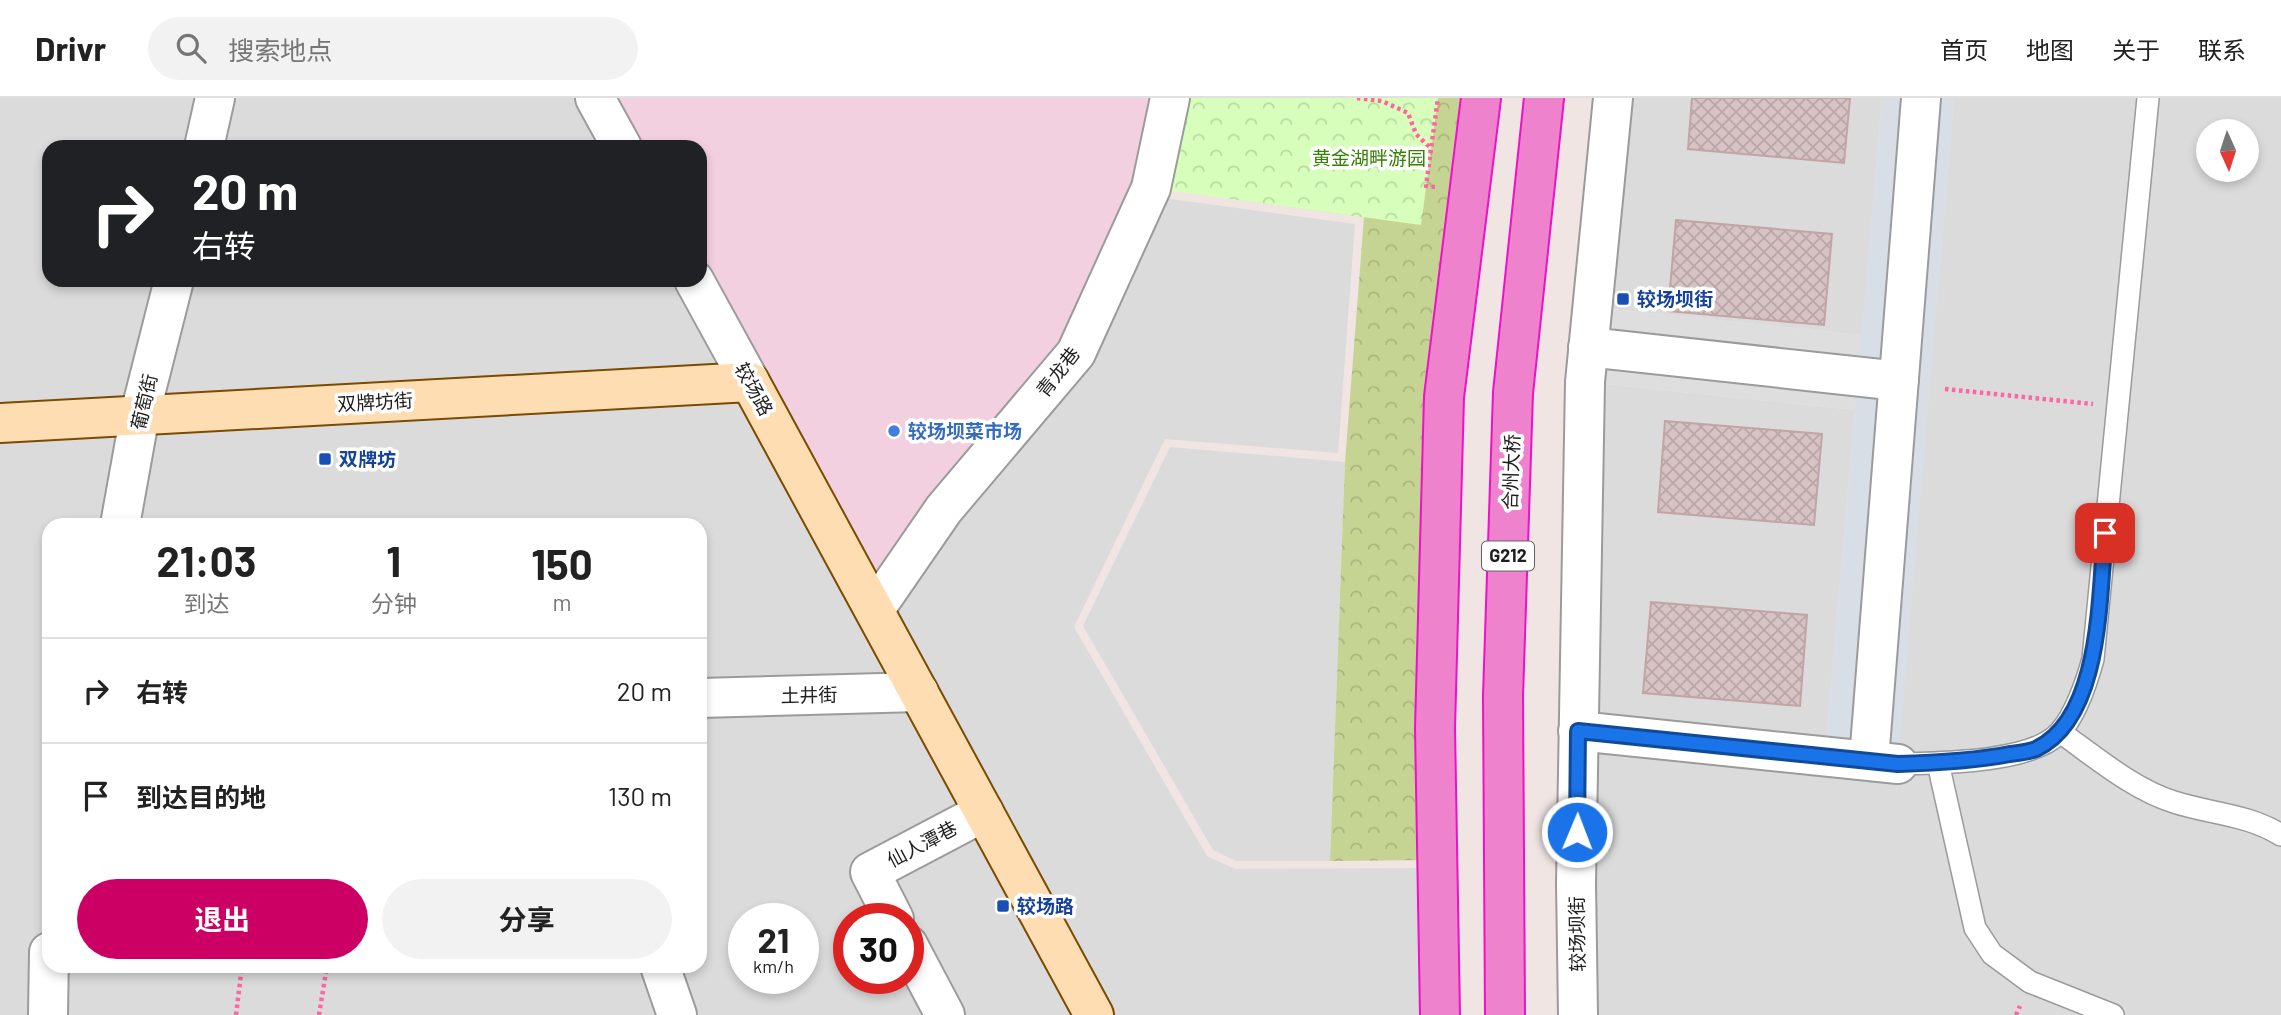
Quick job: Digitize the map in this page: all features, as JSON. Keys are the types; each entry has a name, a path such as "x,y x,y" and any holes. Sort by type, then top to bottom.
{"highway":[{"path":"1439,1011 1435,728 1444,397 1481,98"},
{"name":"合州大桥","path":"1505,1015 1503,695 1513,393 1544,98"}],"street":[{"path":"206,140 215,98"},
{"path":"595,98 618,140"},
{"name":"青龙巷","path":"875,610 944,509 1076,354 1151,188 1170,98"},
{"name":"较场坝街","path":"1578,1015 1576,883 1585,383 1613,98"},
{"path":"1578,731 1883,762 1899,381 1921,98"},
{"name":"葡萄街","path":"121,518 140,414 172,287"},
{"name":"较场路","path":"698,287 1094,1015"},
{"path":"1588,348 1899,381"},
{"name":"双牌坊街","path":"0,423 750,382"},
{"name":"土井街","path":"707,698 919,692"},
{"name":"仙人潭巷","path":"886,903 870,872 984,811"},
{"path":"48,1015 49,973"},
{"path":"662,973 677,1015"},
{"path":"924,976 944,1015"}],"lane":[{"path":"1883,762 1938,763 1995,757 2035,749 2060,733 2083,692 2093,659 2148,98"},
{"path":"2060,733 2142,789 2173,802 2248,818 2281,835"},
{"path":"1938,763 1975,928 1992,954 2030,982 2113,1015"}],"path":[{"path":"1357,98 1382,101 1408,113 1416,134 1431,149"},
{"path":"1426,186 1438,98"},
{"path":"1945,389 2118,407"},
{"path":"236,1015 241,973"},
{"path":"319,1015 326,973"}],"shaded area":[{"path":"0,98 588,98 610,140 42,140 42,287 707,287 707,276 1156,197 1355,224 1338,453 1165,439 1074,627 1207,856 1235,869 1430,868 1430,1015 0,1015"},
{"name":"较场坝菜市场","path":"595,98 1170,98 1076,353 875,609 704,287 707,287 707,140 618,140"},
{"path":"1615,98 1882,98 1862,335 1592,307"},
{"path":"1882,98 1954,98 1898,764 1825,756"},
{"path":"1954,98 2281,98 2281,1015 1578,1015 1585,382 1855,410 1825,756 1897,764"},
{"path":"1592,307 1862,335 1855,410 1585,382"},
{"path":"1170,447 1345,462 1330,861 1236,861 1213,850 1083,626"}],"green space":[{"name":"黄金湖畔游园","path":"1170,98 1438,98 1421,225 1151,188"},
{"path":"1232,98 1480,98 1437,860 1330,861 1345,462 1364,217 1220,197"}],"building":[{"path":"1692,98 1850,98 1844,163 1688,149"},
{"path":"1676,220 1832,234 1824,325 1668,311"},
{"path":"1665,421 1822,434 1814,525 1658,512"},
{"path":"1651,602 1807,615 1800,706 1643,693"}],"place":[{"name":"较场坝街","path":"1623,299"},
{"name":"较场坝菜市场","path":"894,431"},
{"name":"双牌坊","path":"325,459"},
{"name":"较场路","path":"1003,906"}],"route":[{"path":"1577,832 1578,731 1898,764 1995,757 2035,749 2060,733 2083,692 2093,659 2105,533"}]}
